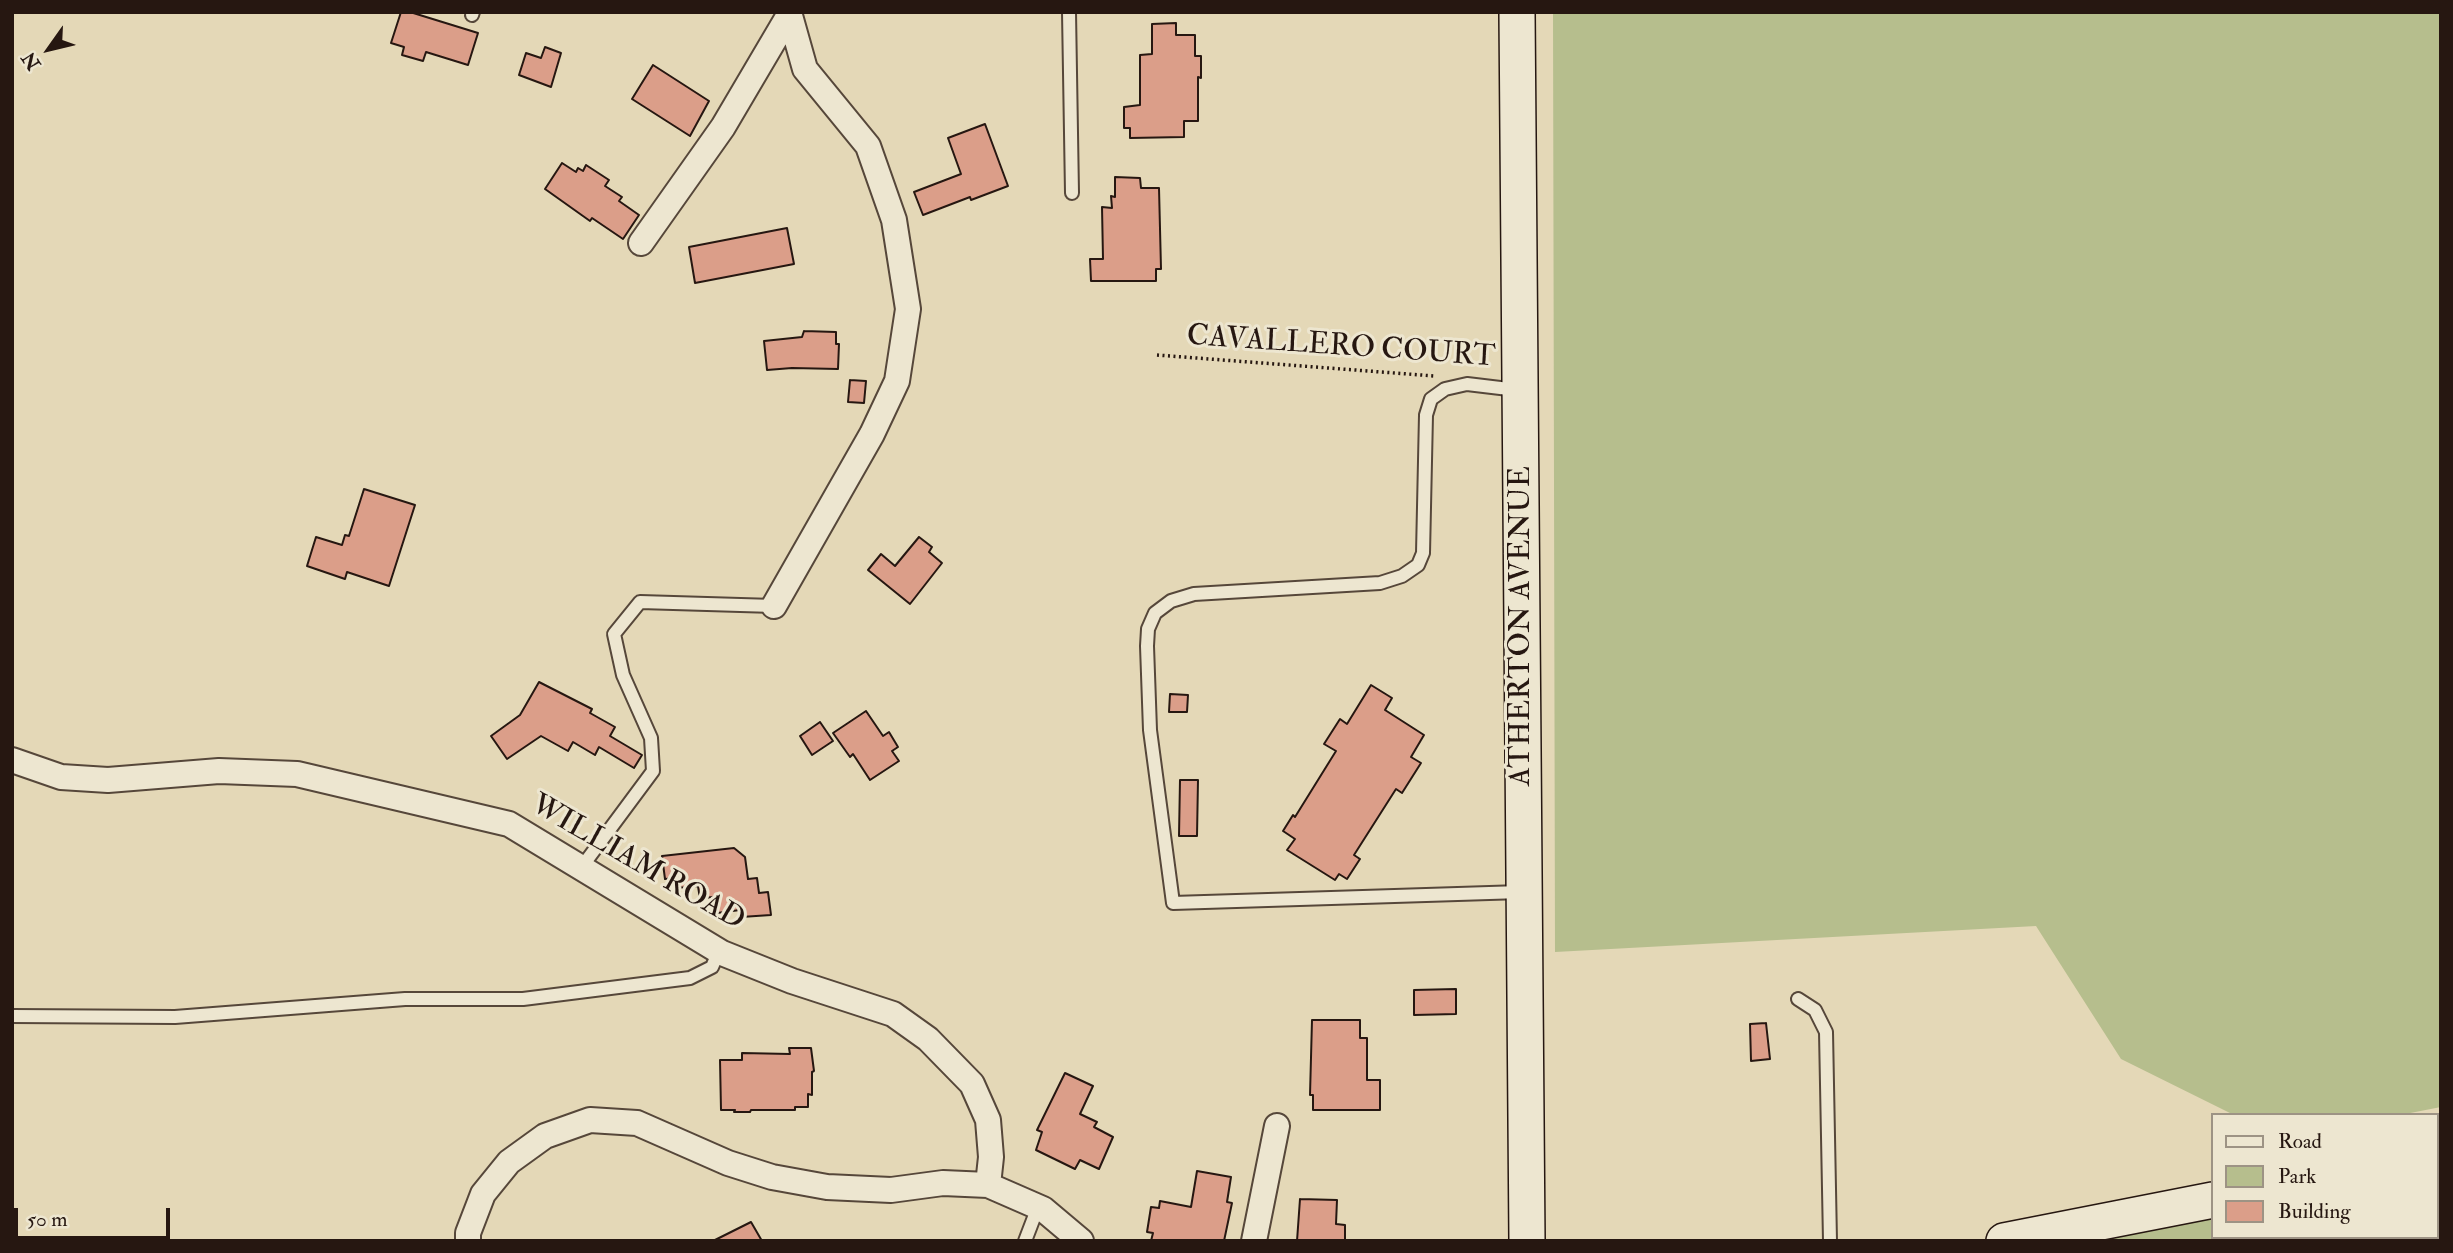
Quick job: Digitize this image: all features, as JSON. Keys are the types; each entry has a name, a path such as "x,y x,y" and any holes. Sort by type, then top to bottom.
{"main road":[{"name":"ATHERTON AVENUE","path":"1517,12 1527,1241"},
{"path":"2004,1241 2212,1200"}],"street":[{"path":"641,243 723,127 789,14"},
{"path":"774,606 872,434 897,381 908,309 894,220 867,146 805,69 789,14"},
{"name":"WILLIAM ROAD","path":"12,760 61,778 108,779 219,771 297,774 509,824 719,951 792,981 893,1014 928,1039 972,1084 988,1120 991,1157 988,1185"},
{"path":"468,1241 468,1233 483,1194 509,1162 545,1136 590,1120 637,1123 728,1163 772,1177 827,1187 891,1190 943,1183 988,1185 1038,1207 1081,1241"},
{"path":"1254,1241 1277,1126"}],"lane":[{"path":"1069,12 1072,193"},
{"path":"1521,390 1467,384 1445,389 1431,399 1426,415 1423,553 1418,565 1402,576 1380,583 1194,594 1171,601 1155,613 1148,629 1147,646 1150,730 1173,903 1524,892"},
{"path":"580,868 653,771 651,738 623,675 614,634 640,601 774,606"},
{"path":"12,1016 175,1017 405,999 523,999 690,978 712,967 719,951"},
{"path":"1798,999 1815,1010 1826,1032 1830,1241"},
{"path":"1025,1241 1038,1207"}],"path":[{"name":"CAVALLERO COURT","path":"1157,355 1440,377"}],"green space":[{"path":"1553,12 2441,12 2441,1107 2410,1113 2230,1113 2121,1059 2036,926 1555,952"},
{"path":"2441,1157 2441,1241 2004,1241 2212,1200 2212,1239 2439,1239"}],"building":[{"path":"401,12 410,12 478,33 468,65 426,52 423,61 402,55 404,47 391,43"},
{"path":"1176,23 1176,35 1195,35 1195,56 1201,56 1198,121 1184,121 1184,137 1130,138 1130,128 1124,128 1124,107 1140,105 1140,55 1152,54 1152,24"},
{"path":"545,47 561,53 551,87 519,75 526,53 541,58"},
{"path":"653,65 709,101 690,136 632,99"},
{"path":"985,124 1008,186 923,215 914,192 961,174 948,138"},
{"path":"562,163 576,172 578,168 583,171 586,165 609,180 605,186 622,197 619,201 639,215 623,239 592,218 590,221 545,189"},
{"path":"1115,177 1140,178 1141,188 1159,188 1161,269 1156,269 1156,281 1091,281 1090,259 1103,259 1102,207 1112,208 1111,196 1115,197"},
{"path":"787,228 794,264 695,283 689,247"},
{"path":"804,331 836,332 836,344 839,344 838,369 767,370 764,341 802,337"},
{"path":"850,380 866,381 864,403 848,402"},
{"path":"364,489 415,505 389,586 347,572 345,579 307,566 316,537 342,545 345,535 349,536"},
{"path":"919,537 932,547 929,552 942,563 910,604 868,570 881,554 895,566"},
{"path":"539,682 592,709 590,713 615,727 610,736 642,755 634,768 599,747 595,755 573,742 568,751 541,736 507,759 491,736 520,715"},
{"path":"1371,685 1392,698 1385,710 1424,735 1411,757 1421,763 1402,793 1396,789 1354,855 1360,859 1347,879 1339,874 1335,880 1287,850 1295,839 1283,831 1293,815 1295,817 1336,751 1324,744 1340,719 1347,724"},
{"path":"1170,694 1188,695 1187,712 1169,712"},
{"path":"866,711 883,736 889,732 898,747 892,751 899,761 870,780 853,754 850,757 833,733"},
{"path":"820,722 833,741 812,755 800,736"},
{"path":"1180,780 1198,780 1197,836 1179,836"},
{"path":"734,848 745,857 748,879 757,878 759,893 768,892 771,915 741,917 740,910 717,913 712,897 700,899 698,886 677,888 676,878 665,879 662,856"},
{"path":"1456,989 1456,1014 1414,1015 1414,990"},
{"path":"1312,1020 1360,1020 1360,1038 1367,1038 1367,1080 1380,1080 1380,1110 1313,1110 1313,1095 1310,1095"},
{"path":"1766,1023 1770,1059 1751,1061 1750,1024"},
{"path":"789,1048 811,1048 814,1071 812,1095 808,1094 808,1107 750,1112 721,1110 720,1060 742,1060 742,1053 790,1054"},
{"path":"1065,1073 1093,1086 1080,1114 1097,1122 1094,1127 1113,1137 1099,1169 1080,1160 1075,1169 1036,1150 1042,1132 1037,1130"},
{"path":"1197,1171 1231,1177 1227,1202 1232,1203 1224,1241 1151,1241 1153,1233 1147,1232 1151,1207 1159,1208 1160,1201 1191,1207"},
{"path":"1300,1199 1337,1200 1336,1224 1345,1225 1345,1241 1297,1241"},
{"path":"751,1222 762,1241 713,1241"}]}
